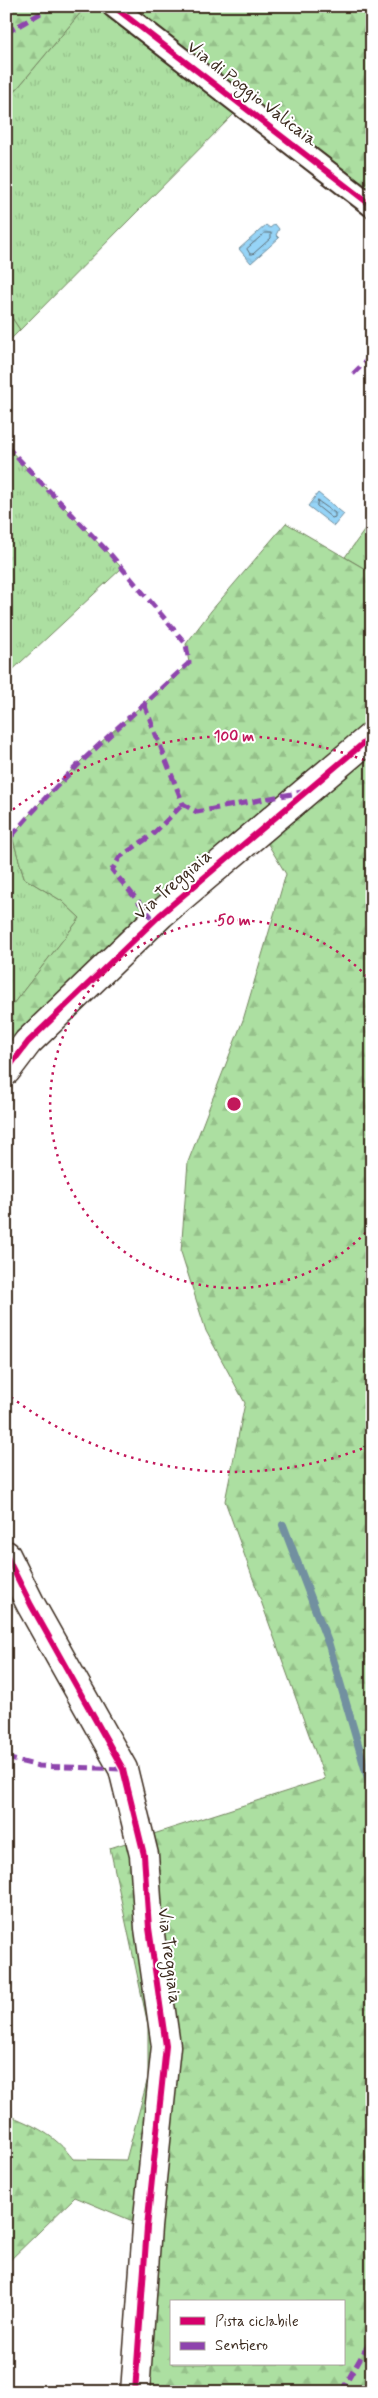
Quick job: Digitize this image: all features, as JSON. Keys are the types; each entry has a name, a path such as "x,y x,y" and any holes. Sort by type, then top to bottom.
{"street":[{"name":"Via di Poggio Valicaia","path":"113,6 372,206"},
{"name":"Via Treggiaia","path":"6,1070 28,1042 160,914 372,736"},
{"name":"Via Treggiaia","path":"6,1555 31,1605 123,1770 144,1854 148,1928 166,2046 147,2227 135,2392"}],"green space":[{"path":"6,6 86,6 6,102"},
{"path":"86,6 113,6 242,106 20,330 6,309 6,102"},
{"path":"113,6 372,6 372,206"},
{"path":"6,309 20,330 6,344"},
{"path":"6,446 122,568 6,676"},
{"path":"372,520 372,573 345,557"},
{"path":"286,523 372,573 372,2369 367,2372 367,2392 135,2392 147,2227 75,2197 6,2264 6,2114 51,2137 73,2159 126,2160 148,2078 148,2025 110,1848 325,1779 225,1501 245,1403 206,1331 181,1252 188,1162 243,1020 286,874 260,831 6,1071 6,1013 80,918 62,901 24,878 12,836 74,767 189,663 186,644 211,611"},
{"path":"6,831 12,836 24,878 62,901 80,918 6,1013"}],"water":[{"path":"275,224 279,229 276,235 279,238 251,263 239,249 266,225 270,228"},
{"path":"318,493 344,514 334,526 308,506"}],"waterway":[{"path":"283,1525 329,1645 372,1792"}],"marked path":[{"path":"6,33 53,6"},
{"path":"353,374 372,355"},
{"path":"6,446 111,555 186,644 189,663 71,772 6,843"},
{"path":"144,704 183,804 197,812 302,792"},
{"path":"154,920 112,870 120,857 152,835 183,804"},
{"path":"6,1758 39,1766 123,1769"},
{"path":"341,2392 372,2338"}],"cycle path":[{"path":"113,6 372,206"},
{"path":"6,1071 28,1042 161,914 372,736"},
{"path":"6,1555 31,1605 123,1769 144,1855 149,1928 166,2046 147,2227 135,2392"}]}
